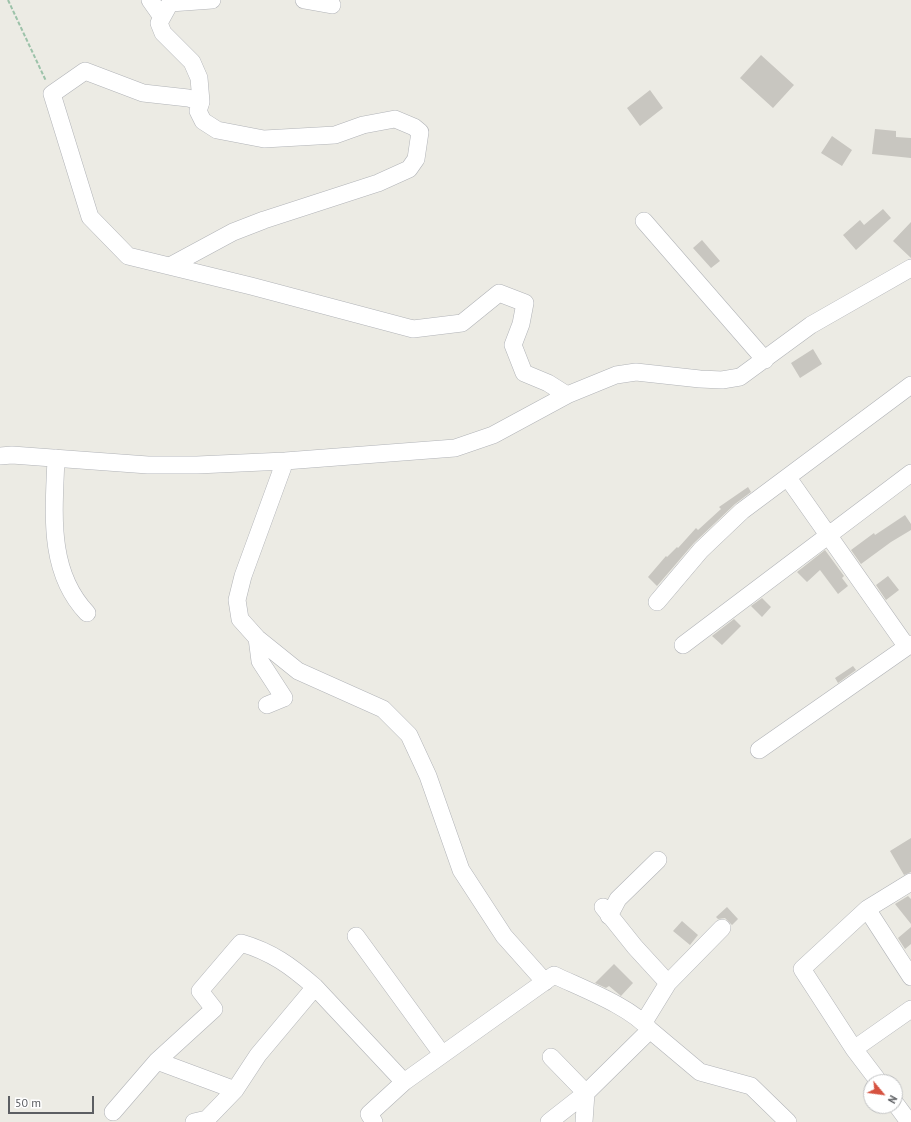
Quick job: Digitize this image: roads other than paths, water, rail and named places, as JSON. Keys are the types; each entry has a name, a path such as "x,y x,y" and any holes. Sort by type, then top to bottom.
{"street":[{"path":"150,0 162,17"},
{"path":"170,266 233,232 264,220 378,183 409,169 416,159 420,132 414,127 395,119 363,124 335,136 264,139 217,130 203,121 198,111 201,102 199,78 192,62 163,33 159,23 170,3 212,0"},
{"path":"304,0 332,5"},
{"path":"201,102 188,98 142,93 85,71 52,94 90,217 128,256 251,286 413,329 462,323 499,293 525,303 521,324 513,345 524,373 548,383 567,395"},
{"path":"644,220 765,360"},
{"path":"0,456 56,458 148,465 285,461 454,448 493,434 567,395 616,375 636,372 700,379 732,379 748,372 811,325 911,268"},
{"path":"657,602 721,530 742,511 911,385"},
{"path":"56,458 54,536 66,583 76,601 87,613"},
{"path":"285,461 243,576 237,600 240,619 257,638 298,671 383,709 409,734 428,776 461,870 504,936 545,982"},
{"path":"683,645 828,534 911,473"},
{"path":"759,750 909,646 788,478"},
{"path":"257,638 260,660 284,698 267,705"},
{"path":"658,860 606,911 668,982"},
{"path":"873,1074 854,1049 802,969 866,909 911,882"},
{"path":"866,909 911,977"},
{"path":"549,1122 586,1093 647,1026 668,982 722,928"},
{"path":"356,936 442,1054"},
{"path":"112,1112 157,1061 214,1009 200,991 242,943 262,949 290,966 315,987 404,1082"},
{"path":"374,1122 369,1114 404,1082 554,975 608,1001 647,1026 700,1072 751,1086 788,1122"},
{"path":"194,1122 207,1119 235,1090 258,1055 315,987"},
{"path":"854,1049 911,1009"},
{"path":"550,1057 586,1093 584,1122"},
{"path":"157,1061 235,1090"},
{"path":"903,1114 909,1122"}]}
